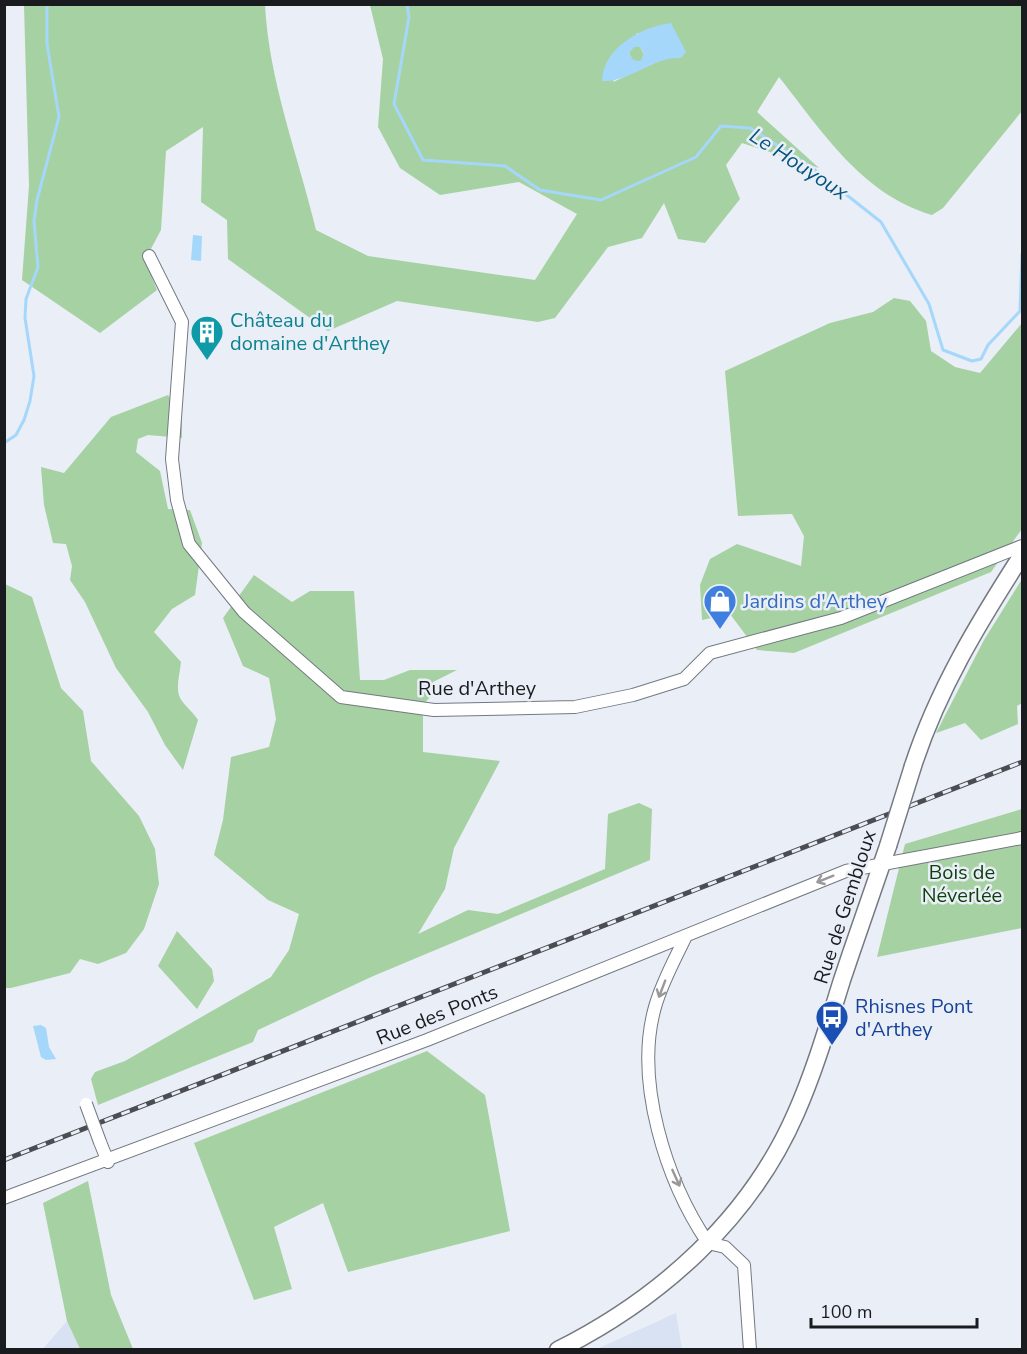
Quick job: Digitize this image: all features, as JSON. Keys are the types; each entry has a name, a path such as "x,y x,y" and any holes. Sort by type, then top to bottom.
{"main road":[{"name":"Rue de Gembloux","path":"558,1350 638,1303 673,1276 708,1243 766,1169 795,1115 821,1050 925,730 962,654 1023,555"}],"street":[{"name":"Rue d'Arthey","path":"149,256 182,322 172,459 177,500 189,544 244,612 341,697 434,710 574,707 633,695 684,679 710,652 841,618 1023,546"},
{"name":"Rue des Ponts","path":"4,1198 108,1162 427,1040 846,871 1023,838"},
{"path":"686,936 655,1008 650,1050 652,1110 673,1174 708,1243 725,1247 744,1265 750,1350"},
{"path":"86,1104 108,1162"}],"shaded area":[{"path":"676,1313 682,1349 597,1349"},
{"path":"67,1321 80,1349 42,1350"}],"green space":[{"path":"24,5 265,5 278,90 316,230 368,256 535,280 577,214 519,182 440,195 400,168 378,127 383,59 370,5 1022,5 1022,111 943,208 932,215 884,192 845,158 779,77 757,112 819,168 742,143 726,165 740,199 705,243 678,239 664,203 642,238 608,247 555,318 538,322 397,301 328,331 228,259 227,220 201,202 203,127 166,151 161,230 145,260 157,290 100,333 22,280 29,186","holes":["637,33 668,57 613,82"]},
{"path":"634,46 640,47 644,54 641,61 633,61 629,53"},
{"path":"894,298 910,301 926,321 931,351 955,367 980,373 1022,323 1022,529 991,572 794,653 757,650 730,614 702,620 700,585 710,559 737,544 801,566 804,536 792,514 738,516 725,371 830,323 873,312"},
{"path":"168,395 182,417 182,438 148,435 138,439 136,452 160,471 168,509 190,510 202,543 195,595 172,609 154,632 181,662 178,692 198,720 183,770 165,745 148,712 116,668 85,602 70,580 72,566 66,544 53,543 44,505 41,467 64,473 111,417"},
{"path":"254,575 292,602 310,591 354,591 360,680 384,680 410,670 457,670 433,682 435,691 423,705 423,752 500,761 454,848 445,889 418,934 468,910 498,914 605,869 608,814 639,803 652,809 650,860 371,977 258,1030 253,1042 98,1105 91,1079 95,1072 125,1061 271,977 289,950 299,914 268,900 214,855 223,820 231,757 269,747 276,719 269,678 243,666 223,618"},
{"path":"1022,579 1022,703 1017,706 1018,724 981,740 965,723 936,733 984,640"},
{"path":"5,584 32,597 61,688 83,711 91,761 139,816 155,849 159,884 144,929 126,953 98,964 80,959 70,973 11,988 4,988"},
{"name":"Bois de Néverlée","path":"1022,809 1022,928 877,957 905,844"},
{"path":"177,931 212,969 214,981 197,1009 158,966"},
{"path":"427,1051 485,1095 510,1231 348,1272 323,1203 274,1227 292,1289 254,1300 194,1143"},
{"path":"88,1181 111,1295 133,1349 80,1349 67,1321 43,1203"}],"water":[{"path":"671,23 686,52 681,58 661,61 623,78 602,81 604,69 616,49 636,34","holes":["634,47 640,47 644,53 641,61 633,60 629,53"]},
{"path":"193,235 202,236 201,261 191,260"},
{"path":"41,1025 46,1028 49,1047 56,1059 46,1060 41,1057 33,1026"}],"waterway":[{"name":"Le Houyoux","path":"4,443 16,435 24,420 34,376 25,318 26,299 38,267 34,221 37,200 59,117 47,44 47,4"},
{"name":"Le Houyoux","path":"407,4 409,17 394,104 423,160 505,166 540,190 601,200 696,157 721,126 750,128 810,166 881,222 929,304 943,350 972,361 981,359 988,345 1020,311 1022,254"}],"railway":[{"path":"4,1160 1022,762"}],"place":[{"name":"Château du domaine d'Arthey","path":"207,361"},
{"name":"Jardins d'Arthey","path":"720,630"},
{"name":"Rhisnes Pont d'Arthey","path":"832,1046"}]}
